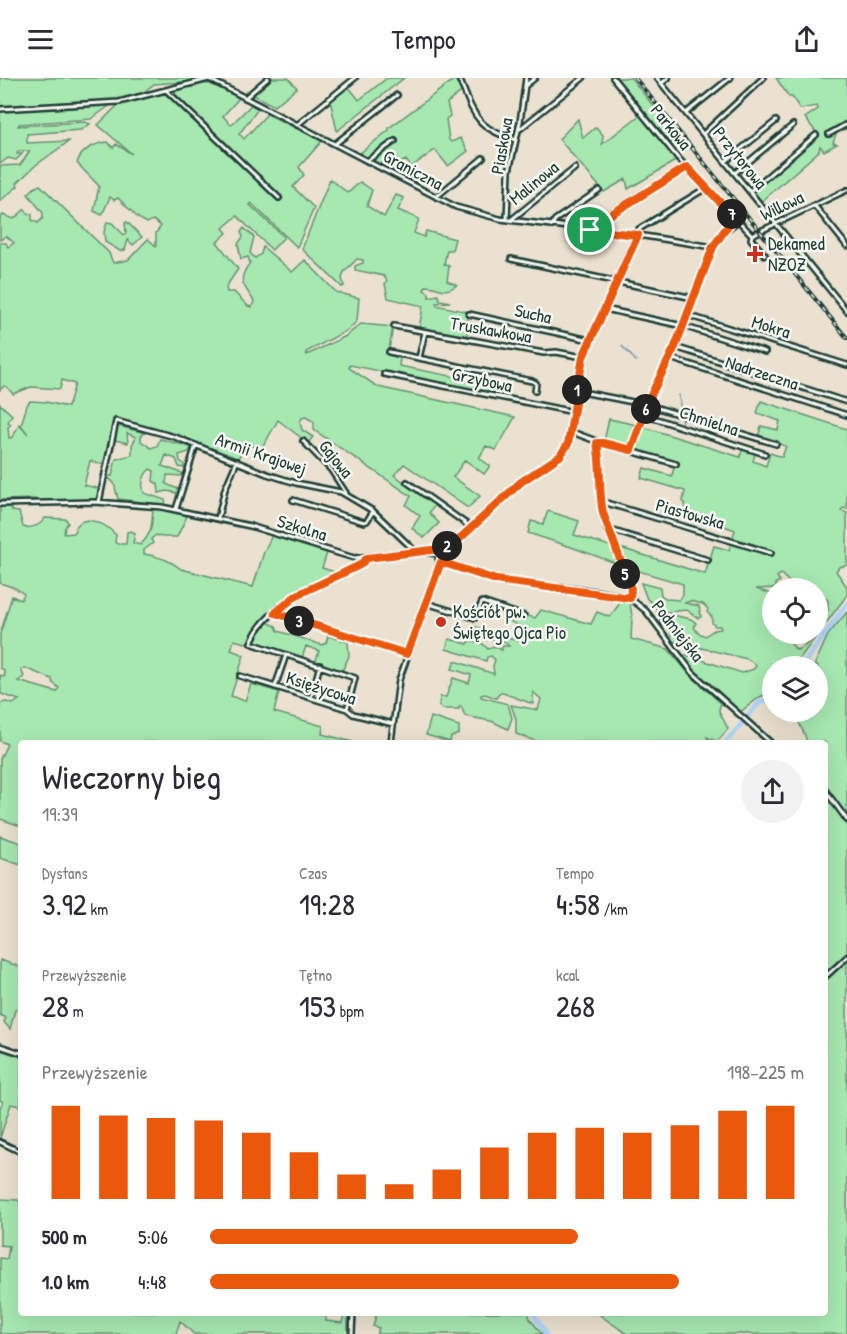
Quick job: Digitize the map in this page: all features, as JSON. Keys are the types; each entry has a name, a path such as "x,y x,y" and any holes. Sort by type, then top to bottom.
{"street":[{"name":"Graniczna","path":"0,109 119,102 206,78 450,205 472,212 552,226 638,235 713,247"},
{"path":"245,98 268,78"},
{"path":"297,124 355,78"},
{"path":"459,78 477,120 516,140"},
{"name":"Piaskowa","path":"509,219 509,171 519,130 526,78"},
{"path":"525,86 535,78"},
{"path":"519,130 583,78"},
{"name":"Parkowa","path":"614,78 687,167 734,217"},
{"name":"Przytorowa","path":"657,78 847,311"},
{"path":"662,83 668,78"},
{"path":"686,113 730,78"},
{"path":"703,134 763,78"},
{"path":"166,90 279,198"},
{"path":"334,144 397,95"},
{"path":"725,161 776,121"},
{"path":"830,134 847,124"},
{"path":"735,173 778,140 793,125"},
{"path":"750,191 816,135"},
{"path":"367,161 395,141"},
{"path":"436,197 483,158"},
{"path":"590,230 594,224 687,167"},
{"name":"Malinowa","path":"509,219 575,168"},
{"path":"391,740 397,687 440,562 439,552 455,543 521,482 564,453 571,431 583,357 641,227 706,188"},
{"path":"552,226 555,220 599,190"},
{"name":"Willowa","path":"734,217 752,235 847,190"},
{"path":"814,205 845,240 847,246"},
{"path":"631,450 648,405 675,347 713,247 734,217"},
{"path":"724,232 738,220"},
{"path":"752,235 765,255"},
{"path":"511,259 693,298"},
{"path":"604,309 683,326 765,352"},
{"name":"Sucha","path":"469,314 590,340"},
{"name":"Mokra","path":"687,315 847,364"},
{"name":"Truskawkowa","path":"394,326 544,353 556,352 583,357"},
{"path":"419,358 425,332"},
{"path":"675,347 847,402"},
{"path":"389,352 532,381 536,383 535,391"},
{"name":"Nadrzeczna","path":"670,358 847,415"},
{"name":"Grzybowa","path":"384,374 574,412"},
{"path":"577,391 648,405 776,444"},
{"name":"Chmielna","path":"644,415 765,454"},
{"name":"Armii Krajowej","path":"99,502 116,421 175,437 267,474 347,494 373,511 418,551"},
{"path":"571,431 597,443 631,450 676,464"},
{"name":"Gajowa","path":"303,441 331,470 347,494"},
{"path":"597,443 602,465 600,501 607,529 631,589 630,598"},
{"path":"176,510 196,445"},
{"path":"218,518 225,489 237,461"},
{"path":"407,482 472,528"},
{"path":"293,500 364,522 373,511"},
{"name":"Piastowska","path":"600,501 771,552"},
{"name":"Szkolna","path":"0,504 99,502 176,510 250,526 347,556 367,558 418,551 439,552"},
{"path":"607,529 708,560"},
{"path":"347,709 355,678 251,643 261,624 297,595 360,565 367,558"},
{"name":"Podmiejska","path":"440,562 496,580 630,598 646,611 692,672 769,740"},
{"path":"426,603 475,618 482,602 524,616"},
{"path":"275,613 407,654"},
{"path":"275,688 286,655"},
{"path":"311,699 320,665"},
{"name":"Księżycowa","path":"240,676 347,709 353,714 393,724"},
{"path":"828,794 847,820"},
{"path":"828,974 847,957"},
{"path":"0,1046 18,1052"},
{"path":"0,1142 18,1151"},
{"path":"352,1334 353,1316"}],"green space":[{"path":"0,78 201,78 183,83 154,84 141,94 125,99 0,107"},
{"path":"272,78 288,78 297,88 274,106 252,94"},
{"path":"387,78 404,78 337,131 330,100 348,86 359,100"},
{"path":"617,78 631,78 676,134 679,143 673,144 669,141"},
{"path":"776,78 847,78 847,126 836,134 833,143 837,144 824,151 820,146 819,151 761,202 753,192 819,136 805,118 818,109 817,106 800,109"},
{"path":"455,79 461,92 447,103 450,116 446,119 449,140 452,142 460,138 468,151 448,166 435,150 411,167 406,160 400,163 394,156 379,165 359,154 389,128"},
{"path":"198,83 210,84 240,97 223,116 231,125 251,105 258,109 239,134 244,139 267,114 322,141 299,167 304,175 293,187 314,208 297,247 251,203 250,205 284,237 272,250 237,216 223,228 227,233 217,242 238,269 226,287 227,292 234,292 252,307 254,301 242,279 250,263 248,257 241,259 238,244 243,237 241,232 244,228 254,237 250,253 255,258 261,254 263,247 292,272 305,260 336,292 359,298 357,321 348,330 306,352 307,355 346,336 361,324 393,327 388,355 400,358 399,366 507,387 506,396 350,365 349,368 378,387 515,417 496,450 486,446 479,458 490,466 484,474 465,460 453,477 480,496 468,508 404,464 394,475 436,504 429,513 439,523 424,538 412,528 420,516 406,505 411,496 314,430 314,422 306,417 300,422 302,430 313,437 308,443 278,420 261,450 246,443 237,461 175,437 116,421 107,465 90,461 84,485 101,489 99,502 37,503 35,499 0,500 0,404 12,415 8,422 11,424 8,427 9,438 13,437 19,424 28,434 21,425 30,401 68,407 75,384 62,380 60,389 31,387 13,394 4,386 0,390 0,243 6,243 8,247 14,243 6,236 0,240 0,219 3,215 14,219 25,209 27,213 32,214 32,220 38,223 43,218 43,213 28,194 40,185 109,253 113,263 128,260 148,239 156,246 156,233 161,226 153,220 147,223 138,218 118,198 114,200 110,197 102,215 94,211 99,186 77,163 85,151 108,142 113,148 116,144 132,154 98,125 118,105"},
{"path":"112,104 91,119 19,124 18,126 85,122 90,124 81,130 27,134 27,143 69,141 36,165 17,183 18,186 0,201 0,166 20,165 30,151 18,151 17,154 22,154 16,160 8,158 0,164 0,110"},
{"path":"640,115 677,160 628,189 626,179 604,192 559,139 578,119 583,138 596,127 603,135 602,144"},
{"path":"330,179 348,193 360,182 372,190 367,206 384,217 396,195 404,198 398,210 419,219 414,233 424,237 426,231 455,239 452,250 447,250 444,264 449,266 447,281 457,285 445,290 426,286 424,290 429,293 429,297 438,295 440,300 450,302 436,303 436,305 468,312 467,337 419,329 423,306 388,298 385,284 387,281 384,276 355,270 355,266 363,263 363,260 357,259 344,272 342,278 344,286 342,287 302,249"},
{"path":"107,222 112,223 124,235 127,222 142,237 133,245 128,240 125,250 120,251 105,242 104,232"},
{"path":"761,401 847,429 847,509 843,508 841,511 847,513 847,565 839,567 836,571 847,587 847,595 828,620 828,578 785,578 781,574 778,578 762,578 762,589 756,589 762,591 762,644 792,644 796,650 810,644 801,656 762,656 762,696 740,712 681,656 686,655 742,673 754,669 756,665 747,659 672,641 670,625 665,621 660,621 655,605 647,599 641,583 660,588 661,595 667,599 679,600 683,594 683,584 625,567 617,547 705,574 714,546 729,550 735,530 688,513 683,501 685,491 641,478 644,468 672,476 674,467 603,446 609,419 637,425 740,457 743,448 756,451 753,461 766,466 770,453 782,457 786,446 758,438 761,426 778,430 780,421 757,413","holes":["690,601 703,604 712,617 712,623 720,626 721,629 714,630 705,636 697,632 694,627 696,623 691,619 666,612 687,610 698,618 701,617 699,606 685,603"]},
{"path":"118,426 145,433 141,436 141,441 151,448 157,446 160,439 191,447 189,452 179,455 184,468 179,467 176,459 166,455 162,466 182,473 182,476 167,475 166,484 178,489 177,493 167,491 159,493 158,484 153,481 154,471 150,469 144,477 144,493 165,500 166,505 118,499 114,483 106,476 112,476 116,459 132,455 132,445 136,437 127,433 128,443 115,440"},
{"path":"0,505 11,507 12,511 19,512 23,527 36,526 45,518 66,519 68,523 64,534 74,533 81,522 87,520 106,526 116,535 117,544 126,544 127,532 131,531 135,533 133,543 140,545 150,532 153,506 189,512 177,537 156,535 151,539 153,543 144,550 144,554 164,559 181,569 253,587 264,552 273,533 328,550 322,568 341,574 292,600 267,622 276,626 278,631 322,645 326,643 328,636 348,642 349,656 342,671 315,663 319,651 306,646 302,658 250,641 245,643 234,640 231,650 244,655 231,696 245,701 251,684 279,692 274,712 323,726 322,734 345,740 18,740 18,825 0,819 0,759 7,744 0,741 0,703 13,704 19,700 1,694 0,675 4,677 5,674 0,668 0,634 12,596 21,600 24,594 0,583","holes":["25,668 52,679 59,688 57,692 18,681 24,677 21,669"]},
{"path":"548,511 579,521 574,535 610,546 618,564 528,533 531,521 543,524"},
{"path":"622,600 630,603 631,639 668,649 691,676 722,704 719,711 728,729 719,740 707,737 708,740 532,740 516,734 516,719 511,705 538,710 541,699 533,692 533,704 503,693 496,698 481,695 481,697 508,704 512,718 508,729 491,721 465,716 461,706 459,709 443,709 439,706 440,697 446,697 453,678 469,683 471,675 452,669 455,661 494,674 495,660 491,656 487,657 486,661 446,649 449,639 468,644 470,640 483,644 488,649 493,646 502,650 502,646 509,646 500,640 483,640 484,634 471,632 473,626 518,641 523,628 511,622 515,612 535,618 541,610 591,624 597,612 610,617"},
{"path":"847,612 847,1334 627,1334 601,1316 828,1316 828,740 806,740 799,722 828,722 828,656 819,656 824,644 828,644 828,635"},
{"path":"431,717 459,726 459,734 451,737 450,740 426,735"},
{"path":"0,836 18,842 18,864 0,858"},
{"path":"0,960 18,966 18,1008 15,1010 10,1029 4,1022 6,1018 0,1015"},
{"path":"0,1050 18,1056 18,1105 11,1104 0,1138 0,1108 3,1102 0,1100"},
{"path":"0,1199 18,1200 18,1316 326,1316 326,1321 342,1323 343,1316 348,1316 348,1334 194,1334 180,1321 176,1334 0,1334 0,1258 7,1259 9,1246 0,1245"},
{"path":"376,1316 529,1316 542,1334 377,1334 379,1328 373,1326"}],"waterway":[{"path":"622,346 636,361"},
{"path":"679,395 682,424"},
{"path":"809,656 847,604"},
{"path":"728,740 762,702"},
{"path":"535,1316 546,1334"}],"railway":[{"path":"635,78 847,338"}],"place":[{"name":"Dekamed NZOZ","path":"755,254"},
{"name":"Kościół pw. Świętego Ojca Pio","path":"441,622"}],"route":[{"path":"687,167 734,217 713,247 675,347 652,393 631,450 597,443 602,465 600,501 607,529 631,589 630,598 496,580 441,562 407,654 275,613 297,595 360,565 367,558 440,549 455,543 521,482 564,453 568,444 583,357 638,235 590,230 594,224 687,167"}]}
